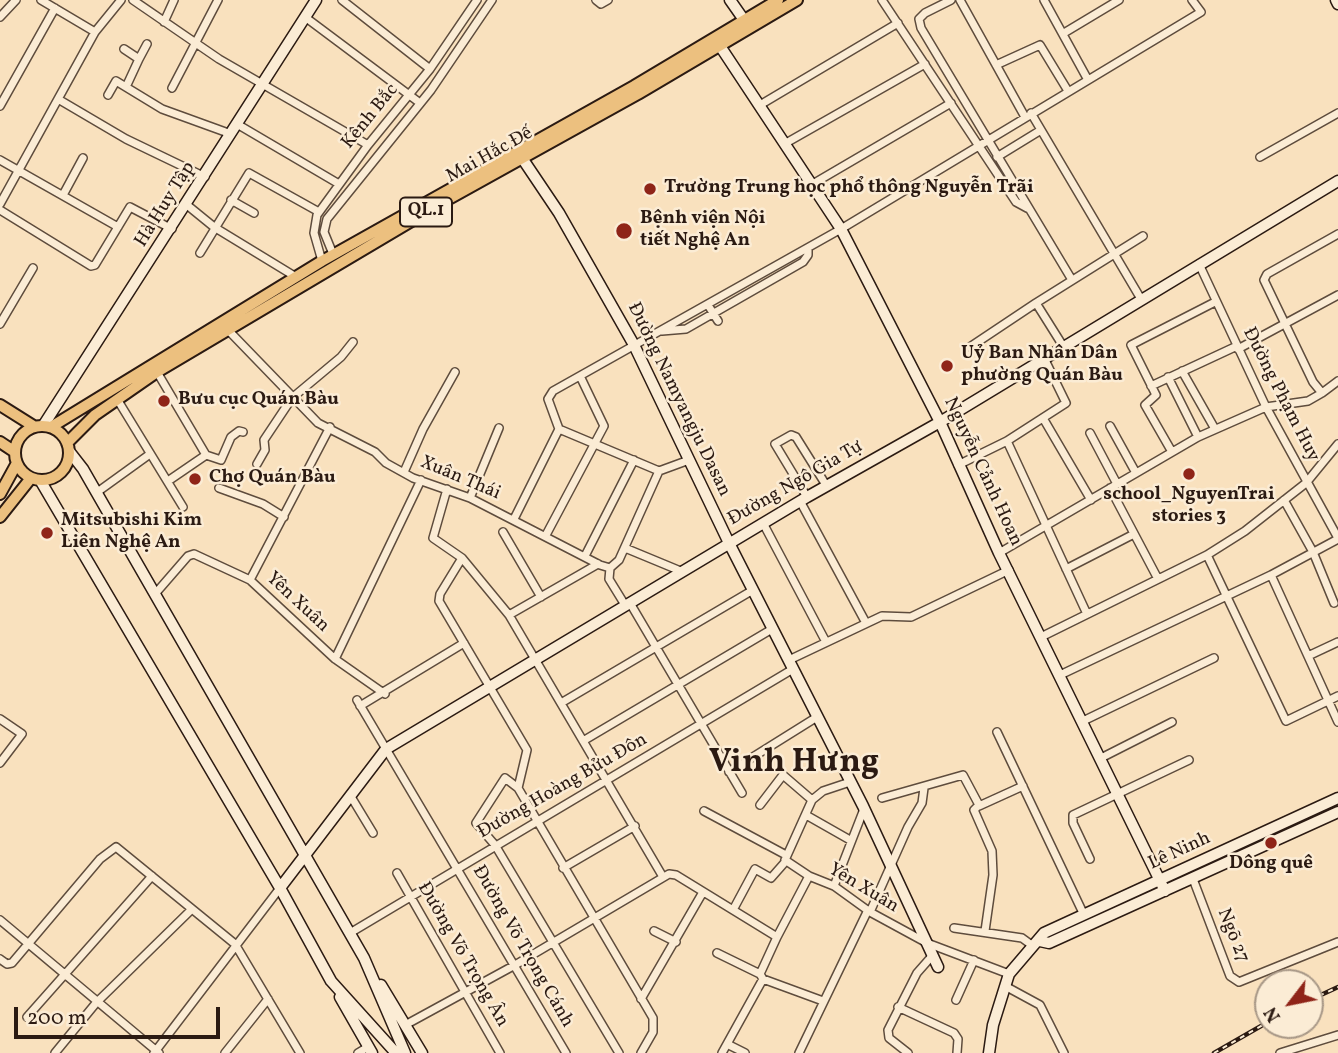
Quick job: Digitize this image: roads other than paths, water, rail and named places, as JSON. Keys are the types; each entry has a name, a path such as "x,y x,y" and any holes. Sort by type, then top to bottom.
{"main road":[{"name":"Mai Hắc Đế","path":"43,427 333,254 522,158 778,0"},
{"name":"Mai Hắc Đế","path":"68,447 80,427 157,372 453,192 720,46 797,0"},
{"path":"0,405 43,427 68,447"},
{"name":"QL.1","path":"0,494 16,457 22,434 43,427"},
{"path":"0,442 36,479"},
{"name":"QL.1","path":"0,517 36,479 61,472 68,447"}],"street":[{"path":"0,17 16,0"},
{"path":"41,0 95,32"},
{"path":"0,204 95,32 121,0"},
{"path":"133,0 195,44 262,86 368,145"},
{"path":"164,22 174,0"},
{"path":"172,88 218,0"},
{"name":"Hà Huy Tập","path":"43,427 316,0"},
{"path":"342,0 430,69"},
{"path":"478,0 490,3"},
{"name":"Kênh Bắc","path":"314,226 319,212 339,184 430,69 478,0"},
{"path":"596,0 601,4 608,0"},
{"path":"730,0 744,20"},
{"path":"883,0 951,103 997,158 1072,280"},
{"path":"951,0 925,13 919,19 921,28 1016,202 1030,209"},
{"path":"960,0 996,65 1028,115 1041,130 1141,299"},
{"path":"1044,0 1088,80"},
{"path":"1064,33 1105,4 1119,0"},
{"path":"513,519 559,429 548,399 553,391 841,229 1201,12 1192,0"},
{"name":"Kênh Bắc","path":"324,228 337,205 420,103 490,3"},
{"path":"0,106 55,8"},
{"path":"305,17 420,103"},
{"path":"760,105 898,23"},
{"path":"125,87 147,44"},
{"path":"996,65 1040,45 1068,91"},
{"name":"Nguyễn Cảnh Hoan","path":"720,46 841,229 940,422 999,553 1043,636 1166,891"},
{"path":"124,49 139,59"},
{"path":"786,143 925,64"},
{"path":"108,95 117,81 162,109 231,134"},
{"path":"58,99 134,143 205,177"},
{"path":"811,185 951,103"},
{"path":"1260,157 1338,113"},
{"path":"237,124 339,184"},
{"path":"997,158 1041,130"},
{"path":"63,195 83,158"},
{"name":"Đường Namyangju Dasan","path":"522,158 559,214 634,346 729,543 864,809 938,967"},
{"path":"0,160 118,227"},
{"path":"200,253 231,200 251,173 319,212"},
{"name":"Đường Ngô Gia Tự","path":"280,888 303,853 387,749 826,485 940,422 1338,181"},
{"path":"231,200 254,213"},
{"path":"187,205 214,227 296,277"},
{"path":"0,210 91,266 95,265 128,209 133,207 172,229"},
{"path":"322,261 314,226 324,228 333,254"},
{"path":"1322,393 1264,284 1265,276 1338,234"},
{"path":"970,347 1143,236"},
{"path":"662,331 686,329 715,317 803,261 808,255 808,248"},
{"name":"Đường Phạm Huy","path":"1199,264 1266,407 1338,538"},
{"path":"0,324 33,268"},
{"path":"1151,386 1237,347 1338,295"},
{"path":"1172,452 1145,405 1156,397 1132,344 1215,302"},
{"path":"1037,303 1063,346"},
{"path":"708,305 715,317"},
{"name":"Xuân Thái","path":"228,330 318,423 375,452 386,463 404,472 470,498 610,568"},
{"path":"257,464 265,450 264,440 292,398 339,360 353,342"},
{"path":"958,465 1007,441 1067,402 1044,358"},
{"path":"1182,371 1215,429"},
{"path":"157,372 206,455 221,460 231,437 239,431 243,432"},
{"path":"404,472 420,435 454,372"},
{"path":"546,536 593,442 604,426 580,376"},
{"path":"1168,377 1198,437"},
{"path":"999,553 1198,437 1266,407 1308,401 1338,381"},
{"path":"117,399 183,507"},
{"path":"1043,418 1091,499"},
{"path":"1110,426 1136,473"},
{"path":"250,580 330,428"},
{"path":"470,498 499,428"},
{"path":"559,429 659,471 689,460"},
{"path":"1090,432 1134,534 1158,579"},
{"path":"826,485 796,437 791,435 775,444 866,623"},
{"path":"1007,441 1087,614"},
{"path":"68,447 364,958 407,1024 422,1053"},
{"path":"1043,636 1207,555 1306,483 1337,447"},
{"path":"96,493 150,454"},
{"path":"168,481 206,455"},
{"path":"585,556 634,460"},
{"path":"659,471 620,560 610,568 609,579 679,685 742,793"},
{"path":"36,479 280,888 370,1050 358,1053"},
{"path":"335,659 421,480"},
{"path":"219,488 253,500 284,517"},
{"path":"447,489 432,536 462,558 509,615 663,877"},
{"path":"1284,500 1312,552 1334,603"},
{"path":"763,523 825,642"},
{"path":"503,533 541,597"},
{"path":"1066,569 1134,534"},
{"path":"1060,675 1271,575 1338,538"},
{"path":"625,548 683,572"},
{"name":"Yên Xuân","path":"155,594 190,554 250,580 335,659 384,694"},
{"path":"1207,555 1286,721 1338,696"},
{"path":"462,558 438,598 527,750 518,788"},
{"path":"509,615 598,564"},
{"name":"Đường Hoàng Bửu Đôn","path":"350,933 701,724 825,642 882,616 911,617 1009,570"},
{"path":"1271,575 1338,722"},
{"path":"561,703 753,590"},
{"path":"583,741 772,629"},
{"path":"1308,656 1338,642"},
{"path":"384,694 464,643"},
{"path":"1083,721 1214,658"},
{"name":"Đường Võ Trọng Cánh","path":"384,694 358,703 566,1053"},
{"path":"729,772 817,717"},
{"path":"0,719 22,734 0,763"},
{"path":"1101,758 1172,722"},
{"path":"997,732 1084,915"},
{"path":"1090,859 1072,817 1189,760"},
{"path":"882,798 924,788 961,773 979,806"},
{"path":"760,804 783,775 812,800"},
{"path":"619,1053 495,845 476,823 505,778 518,788 654,1023 641,1053"},
{"path":"733,910 755,869 771,878 786,858 812,800 823,791 850,782"},
{"path":"985,931 993,875 992,855 975,811 979,806 1023,786"},
{"path":"799,1053 922,803 924,788"},
{"path":"350,795 373,833"},
{"name":"Lê Ninh","path":"987,1052 1009,974 1044,933 1338,798"},
{"path":"834,886 864,809"},
{"path":"704,811 786,858 809,876"},
{"name":"Lê Ninh","path":"1036,944 1049,943 1338,812"},
{"path":"806,815 850,840"},
{"path":"1292,818 1297,830"},
{"path":"563,868 635,826"},
{"path":"0,959 11,964 112,847 117,848 235,944 300,1053"},
{"name":"Đường Võ Trọng Ân","path":"397,873 500,1053"},
{"path":"407,1024 515,965 663,877 676,875 777,937"},
{"path":"27,1017 152,876"},
{"name":"Yên Xuân","path":"722,1053 809,876 834,886 869,911 927,943 1009,974"},
{"name":"Ngõ 27","path":"1193,879 1230,976 1239,982 1337,942"},
{"path":"0,920 156,1052 235,944 280,888"},
{"path":"641,999 703,892"},
{"path":"55,1053 96,1003 192,909"},
{"path":"954,928 1022,938 1036,944"},
{"path":"654,931 676,942"},
{"path":"717,953 761,977 823,1001"},
{"path":"908,1053 887,1036 898,1007 917,973 932,956"},
{"path":"364,958 405,1053"},
{"path":"956,1000 974,960"},
{"path":"331,981 396,1053"},
{"path":"1005,986 1040,1005 1064,1053"},
{"path":"225,1053 268,999"},
{"path":"898,1007 954,1033 958,1039 957,1053"},
{"path":"1280,1053 1338,1035"},
{"path":"727,1044 745,1053"}],"railway":[{"path":"1324,994 1338,987"},
{"path":"1214,1053 1254,1030"}],"place":[{"name":"Trường Trung học phổ thông Nguyễn Trãi","path":"650,189"},
{"name":"Bệnh viện Nội tiết Nghệ An","path":"624,231"},
{"name":"Uỷ Ban Nhân Dân phường Quán Bàu","path":"947,366"},
{"name":"Bưu cục Quán Bàu","path":"164,401"},
{"name":"school_NguyenTrai stories 3","path":"1189,474"},
{"name":"Chợ Quán Bàu","path":"195,479"},
{"name":"Mitsubishi Kim Liên Nghệ An","path":"47,533"},
{"name":"Dông quê","path":"1271,843"}],"district":[{"name":"Vinh Hưng","path":"794,765"}]}
